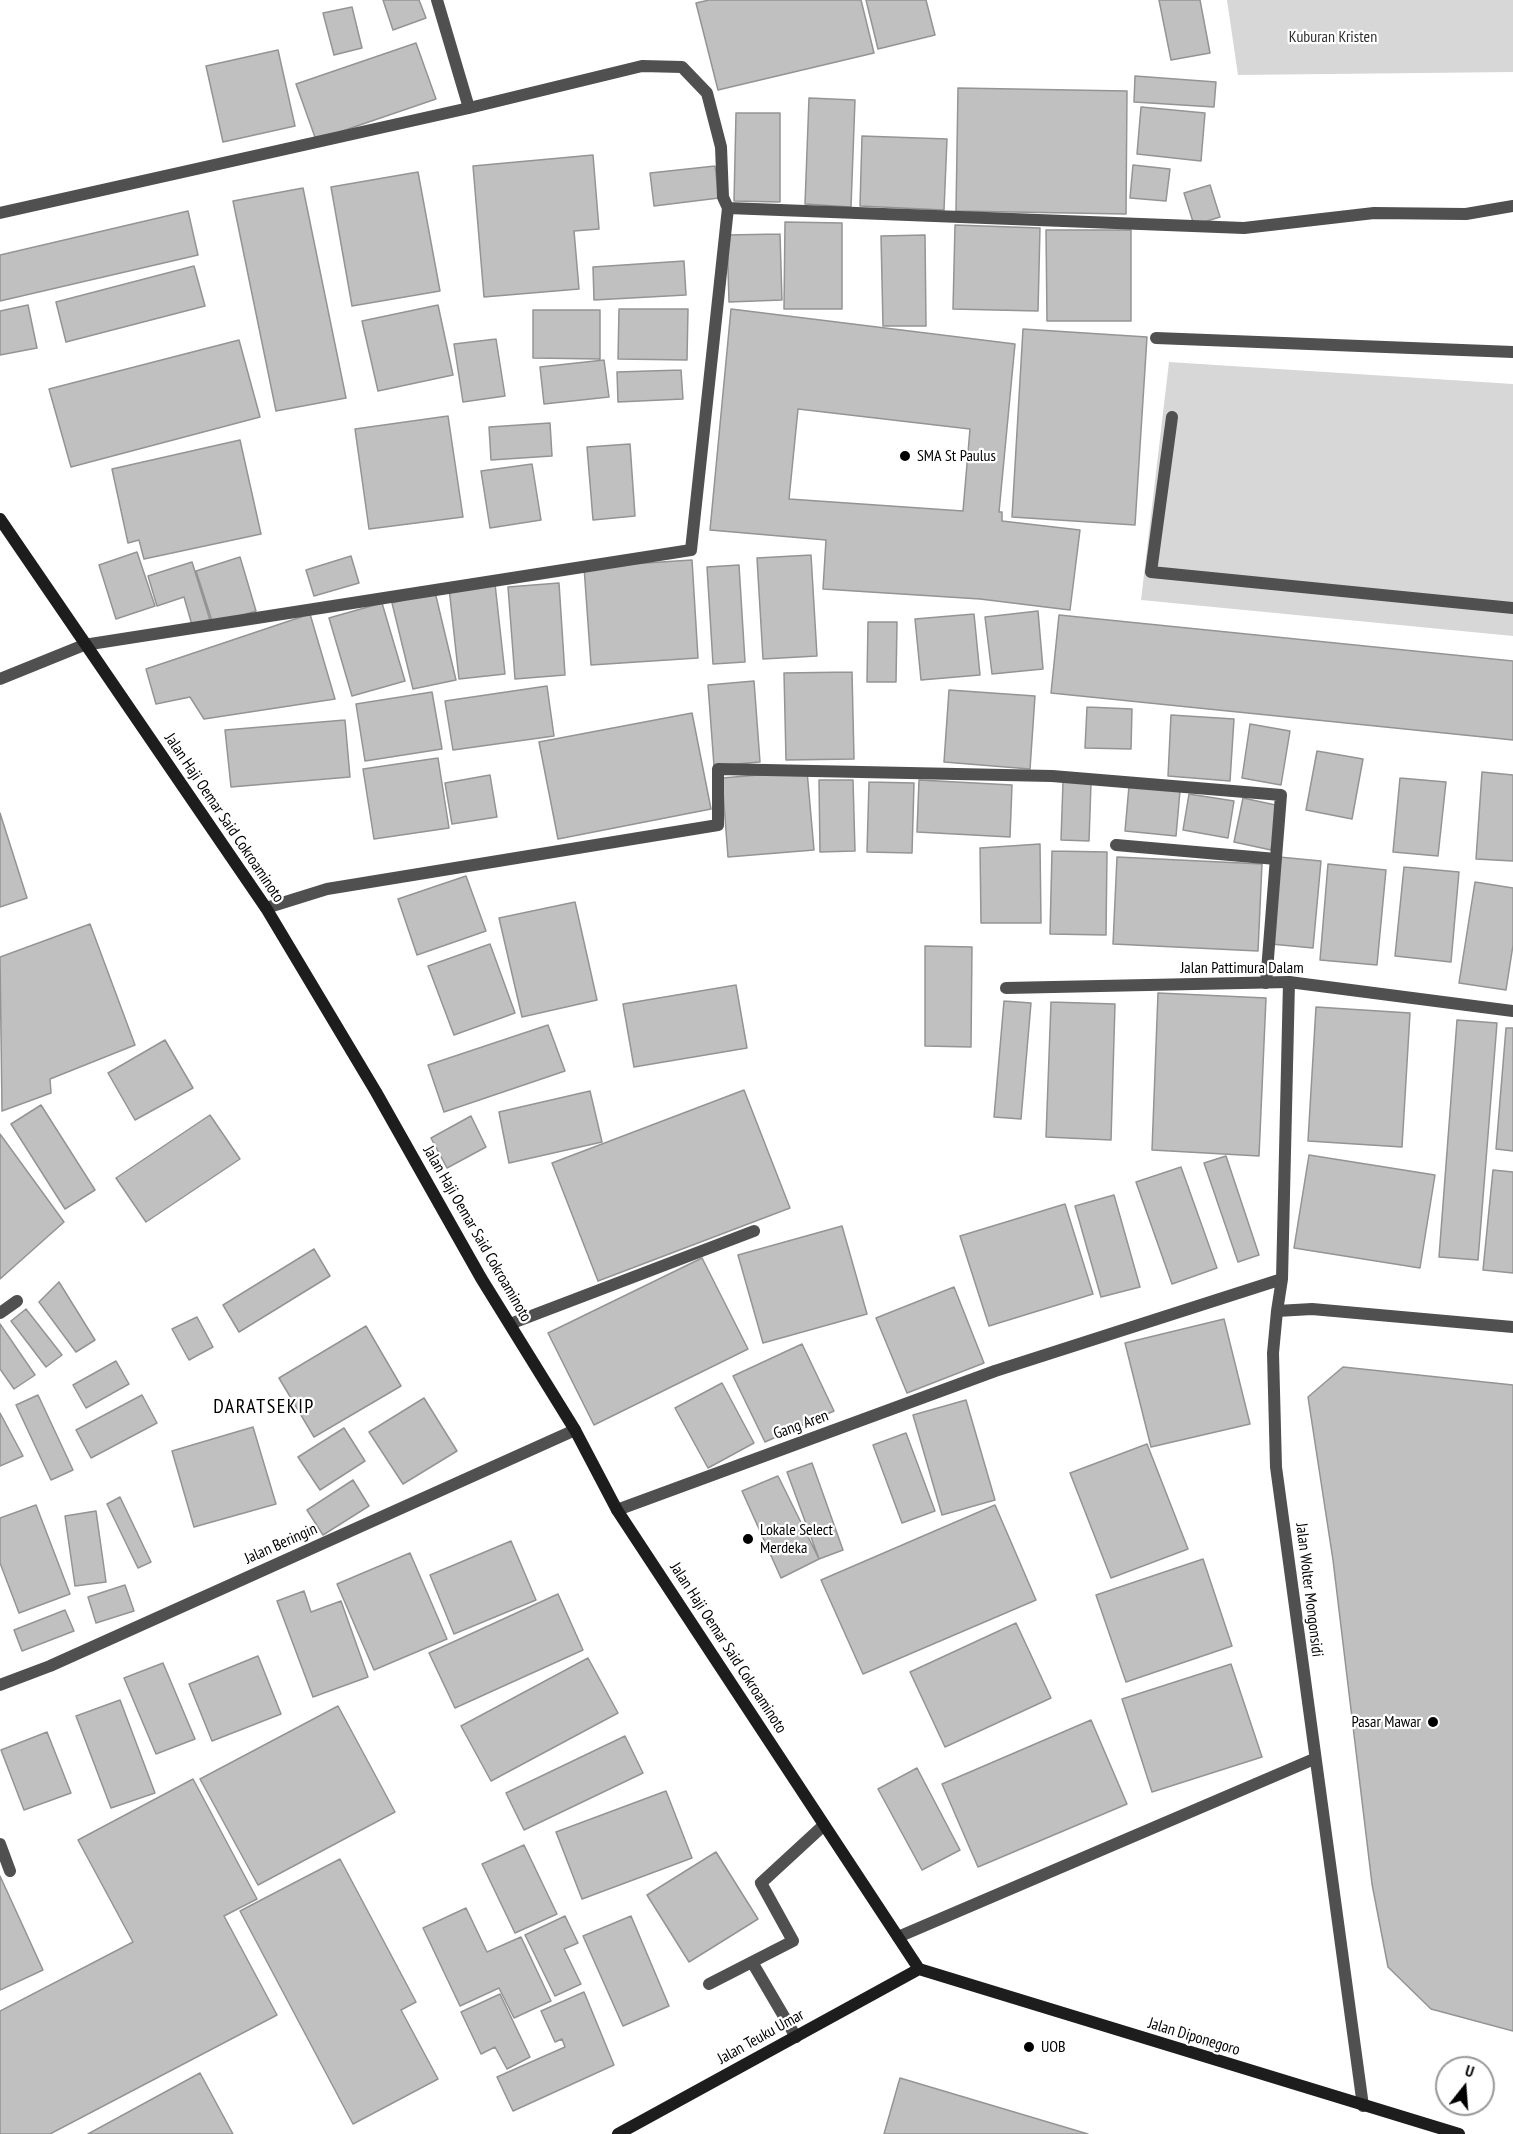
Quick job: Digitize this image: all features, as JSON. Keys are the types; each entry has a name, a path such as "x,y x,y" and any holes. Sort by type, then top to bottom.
{"street":[{"path":"437,0 469,108"},
{"path":"0,213 469,108 642,66 682,67 707,93 721,147 723,197 728,208 691,550 84,645 0,679"},
{"path":"728,208 1244,228 1374,213 1466,214 1513,206"},
{"path":"1156,338 1513,352"},
{"path":"1172,417 1151,572 1513,608"},
{"name":"Jalan Haji Oemar Said Cokroaminoto","path":"0,519 266,908 510,1324 575,1430 617,1510 919,1969"},
{"path":"266,908 327,889 718,825 718,769 1052,776 1281,795 1266,983"},
{"path":"1116,845 1276,859"},
{"name":"Jalan Pattimura Dalam","path":"1006,988 1289,982 1513,1011"},
{"name":"Jalan Wolter Mongonsidi","path":"1289,982 1282,1279 1273,1353 1276,1467 1363,2106"},
{"path":"510,1324 754,1231"},
{"name":"Gang Aren","path":"617,1510 996,1371 1282,1279"},
{"path":"0,1313 17,1301"},
{"path":"1277,1311 1312,1309 1513,1328"},
{"name":"Jalan Beringin","path":"0,1685 50,1666 575,1430"},
{"path":"898,1937 1314,1759"},
{"path":"709,1984 793,1941 761,1883 824,1825"},
{"path":"0,1845 10,1871"},
{"path":"752,1962 796,2037"},
{"name":"Jalan Diponegoro","path":"919,1969 1459,2134"},
{"name":"Jalan Teuku Umar","path":"618,2134 919,1969"}],"green space":[{"name":"Kuburan Kristen","path":"1227,0 1513,0 1513,72 1238,75"},
{"path":"1169,362 1513,384 1513,636 1141,600"}],"building":[{"path":"383,0 419,0 426,18 393,30"},
{"path":"709,0 861,0 874,53 718,90 696,3"},
{"path":"866,0 926,0 935,35 878,49"},
{"path":"1159,0 1200,0 1210,53 1171,60"},
{"path":"352,7 362,48 334,55 323,13"},
{"path":"416,43 436,99 316,140 296,84"},
{"path":"278,50 295,126 223,142 206,66"},
{"path":"1135,76 1216,82 1214,107 1134,102"},
{"path":"958,88 1127,91 1126,214 956,211"},
{"path":"809,98 855,100 851,207 805,204"},
{"path":"1141,107 1205,113 1201,161 1137,154"},
{"path":"736,113 780,113 780,202 734,201"},
{"path":"862,136 947,139 944,210 860,206"},
{"path":"593,155 599,229 574,231 579,289 484,297 473,166"},
{"path":"1133,165 1170,169 1166,201 1130,198"},
{"path":"715,166 719,198 654,206 650,173"},
{"path":"418,172 440,291 352,306 331,187"},
{"path":"1210,185 1220,217 1194,225 1184,193"},
{"path":"303,188 346,398 276,411 233,201"},
{"path":"188,211 198,255 0,301 0,255"},
{"path":"785,222 842,223 842,309 784,309"},
{"path":"955,225 1040,228 1038,311 953,309"},
{"path":"1046,230 1131,230 1131,321 1047,321"},
{"path":"780,234 782,300 729,302 727,235"},
{"path":"925,235 926,326 883,326 881,236"},
{"path":"684,261 686,295 594,300 593,267"},
{"path":"194,266 205,306 66,342 56,302"},
{"path":"28,305 37,348 0,355 0,311"},
{"path":"438,305 453,375 378,391 362,321"},
{"path":"619,309 688,309 687,360 618,359"},
{"path":"731,309 1015,344 999,512 1002,512 1002,521 1080,530 1070,610 980,599 823,589 826,540 710,530","holes":["798,409 970,429 963,511 789,499"]},
{"path":"533,310 600,310 600,359 533,358"},
{"path":"1023,329 1147,337 1135,525 1012,517"},
{"path":"496,339 505,396 463,402 454,344"},
{"path":"239,340 260,417 71,467 49,389"},
{"path":"604,360 609,397 544,404 540,367"},
{"path":"681,370 683,399 618,402 617,372"},
{"path":"448,416 463,517 369,529 355,429"},
{"path":"550,423 552,456 491,460 489,427"},
{"path":"240,440 261,534 144,559 139,540 128,543 112,469"},
{"path":"630,444 635,516 593,520 587,447"},
{"path":"532,464 541,520 490,528 481,471"},
{"path":"137,552 155,606 116,619 99,565"},
{"path":"811,555 817,656 763,659 757,558"},
{"path":"351,556 359,583 314,596 306,570"},
{"path":"240,557 256,611 213,624 196,571"},
{"path":"692,560 698,658 591,665 584,567"},
{"path":"192,562 210,620 192,625 184,597 157,606 148,576"},
{"path":"739,565 745,662 713,664 707,567"},
{"path":"559,583 565,675 515,679 508,587"},
{"path":"495,584 505,674 459,679 449,588"},
{"path":"435,592 456,680 413,689 392,603"},
{"path":"382,603 405,681 352,696 329,618"},
{"path":"1038,611 1043,669 992,674 985,617"},
{"path":"310,614 335,699 204,719 190,697 156,704 146,669"},
{"path":"974,614 980,675 921,680 915,619"},
{"path":"1059,615 1513,661 1513,740 1051,693"},
{"path":"868,622 897,622 896,682 867,682"},
{"path":"852,672 854,759 786,760 784,673"},
{"path":"754,681 760,762 714,766 708,685"},
{"path":"547,686 554,736 453,750 445,701"},
{"path":"949,690 1035,696 1030,769 944,762"},
{"path":"432,692 442,749 365,761 356,704"},
{"path":"1087,707 1132,709 1131,749 1085,748"},
{"path":"692,713 711,809 558,839 539,742"},
{"path":"1171,715 1234,719 1230,781 1168,776"},
{"path":"345,720 350,777 231,787 225,730"},
{"path":"1250,724 1290,731 1281,785 1242,778"},
{"path":"1317,751 1363,759 1352,819 1306,810"},
{"path":"438,758 449,828 374,839 363,769"},
{"path":"807,771 814,850 728,857 722,778"},
{"path":"1482,772 1513,775 1513,861 1476,859"},
{"path":"490,775 497,817 452,824 445,783"},
{"path":"1400,778 1446,782 1438,856 1393,852"},
{"path":"819,780 853,780 855,851 820,852"},
{"path":"919,780 1012,785 1010,837 917,832"},
{"path":"869,782 914,783 912,853 867,852"},
{"path":"1063,782 1091,783 1089,841 1061,840"},
{"path":"1129,786 1180,791 1176,836 1125,831"},
{"path":"1189,794 1234,801 1228,838 1183,830"},
{"path":"1243,798 1280,806 1271,850 1234,842"},
{"path":"0,813 27,898 0,907"},
{"path":"1040,844 1041,923 981,923 980,848"},
{"path":"1052,851 1107,852 1106,935 1050,934"},
{"path":"1117,857 1262,864 1258,951 1113,944"},
{"path":"1279,857 1321,861 1313,948 1271,944"},
{"path":"1328,864 1386,870 1377,965 1320,960"},
{"path":"1404,867 1459,872 1451,962 1395,956"},
{"path":"466,876 486,931 417,955 398,899"},
{"path":"1475,882 1513,888 1513,945 1506,990 1459,983"},
{"path":"575,902 597,1000 522,1017 499,918"},
{"path":"90,924 135,1045 50,1079 51,1093 2,1111 0,957"},
{"path":"490,944 515,1013 454,1035 428,966"},
{"path":"925,946 972,947 971,1047 925,1046"},
{"path":"736,985 747,1048 634,1067 623,1004"},
{"path":"1158,993 1266,998 1259,1156 1152,1150"},
{"path":"1004,1001 1031,1003 1021,1119 994,1117"},
{"path":"1051,1002 1115,1004 1111,1140 1046,1137"},
{"path":"1316,1007 1410,1013 1402,1147 1308,1141"},
{"path":"1457,1020 1497,1023 1478,1260 1439,1257"},
{"path":"548,1025 565,1071 444,1112 428,1065"},
{"path":"1506,1028 1513,1028 1513,1151 1496,1149"},
{"path":"165,1040 193,1088 135,1120 108,1073"},
{"path":"744,1090 790,1208 598,1281 552,1163"},
{"path":"590,1091 602,1142 509,1163 499,1112"},
{"path":"41,1105 95,1190 65,1209 11,1124"},
{"path":"210,1115 240,1159 146,1222 116,1178"},
{"path":"471,1116 486,1147 447,1168 431,1138"},
{"path":"0,1134 64,1222 0,1279"},
{"path":"1309,1155 1435,1175 1420,1268 1294,1248"},
{"path":"1226,1156 1259,1255 1238,1262 1204,1163"},
{"path":"1181,1167 1217,1268 1172,1284 1136,1182"},
{"path":"1493,1170 1513,1172 1513,1273 1483,1270"},
{"path":"1114,1195 1140,1287 1101,1297 1075,1206"},
{"path":"1065,1204 1093,1294 989,1326 960,1236"},
{"path":"842,1226 867,1314 763,1343 738,1255"},
{"path":"314,1249 330,1276 239,1332 223,1305"},
{"path":"702,1258 748,1349 594,1425 548,1333"},
{"path":"59,1282 95,1340 76,1352 39,1302"},
{"path":"954,1287 984,1363 907,1393 876,1318"},
{"path":"26,1309 62,1355 46,1367 11,1321"},
{"path":"197,1317 213,1347 189,1360 172,1329"},
{"path":"1224,1319 1250,1424 1151,1447 1125,1343"},
{"path":"0,1324 35,1375 14,1389 0,1369"},
{"path":"366,1326 401,1386 314,1437 279,1378"},
{"path":"802,1344 834,1411 765,1442 733,1376"},
{"path":"116,1361 129,1384 86,1408 73,1385"},
{"name":"Pasar Mawar","path":"1343,1367 1513,1385 1513,2031 1431,2009 1388,1967 1372,1884 1333,1560 1308,1397"},
{"path":"722,1383 754,1443 708,1468 675,1408"},
{"path":"38,1395 73,1470 51,1480 16,1405"},
{"path":"142,1395 157,1423 91,1458 76,1430"},
{"path":"424,1398 457,1451 403,1484 369,1432"},
{"path":"966,1400 995,1500 942,1515 913,1415"},
{"path":"0,1413 23,1456 0,1466"},
{"path":"253,1427 276,1504 194,1527 172,1451"},
{"path":"344,1428 365,1461 320,1490 298,1457"},
{"path":"906,1433 935,1511 902,1523 873,1445"},
{"path":"1147,1444 1188,1549 1111,1578 1070,1473"},
{"path":"812,1463 843,1550 819,1559 787,1472"},
{"path":"778,1476 819,1559 781,1578 742,1491"},
{"path":"353,1480 369,1506 323,1535 307,1510"},
{"path":"120,1497 151,1562 138,1568 107,1504"},
{"path":"36,1505 70,1594 19,1613 0,1563 0,1518"},
{"path":"995,1505 1036,1600 863,1674 821,1580"},
{"path":"96,1511 106,1582 75,1586 65,1516"},
{"path":"511,1541 536,1600 454,1634 430,1575"},
{"path":"410,1553 447,1639 374,1670 337,1584"},
{"path":"1203,1559 1232,1646 1126,1682 1096,1595"},
{"path":"125,1585 134,1611 96,1623 88,1597"},
{"path":"304,1591 311,1612 341,1601 368,1677 313,1697 277,1601"},
{"path":"558,1594 583,1650 455,1708 429,1653"},
{"path":"65,1610 74,1631 22,1651 14,1630"},
{"path":"1016,1623 1051,1698 945,1747 910,1672"},
{"path":"258,1656 281,1714 212,1741 189,1684"},
{"path":"588,1658 618,1713 491,1781 461,1726"},
{"path":"163,1663 195,1739 156,1754 124,1678"},
{"path":"1231,1664 1262,1757 1152,1792 1122,1699"},
{"path":"120,1700 155,1793 111,1808 76,1716"},
{"path":"338,1706 395,1812 258,1885 200,1779"},
{"path":"1091,1720 1127,1804 978,1867 942,1784"},
{"path":"47,1732 71,1793 24,1810 1,1750"},
{"path":"625,1736 643,1773 524,1830 506,1793"},
{"path":"917,1768 960,1850 922,1870 878,1789"},
{"path":"193,1779 257,1899 224,1916 277,2015 50,2134 0,2134 0,2011 133,1942 78,1840"},
{"path":"666,1791 692,1858 582,1899 556,1832"},
{"path":"524,1845 557,1914 515,1933 482,1864"},
{"path":"716,1852 758,1919 689,1962 647,1895"},
{"path":"340,1859 416,2002 401,2010 438,2079 353,2124 240,1911"},
{"path":"0,1876 43,1970 0,1990"},
{"path":"466,1908 487,1952 521,1937 551,2001 514,2018 499,1988 460,2006 423,1928"},
{"path":"565,1916 578,1943 564,1949 581,1984 555,1996 525,1935"},
{"path":"631,1916 669,2006 623,2026 583,1936"},
{"path":"584,1992 614,2065 513,2111 497,2077 565,2047 562,2039 555,2042 541,2011"},
{"path":"500,1994 530,2057 507,2069 495,2047 481,2054 461,2012"},
{"path":"200,2073 233,2134 88,2134"},
{"path":"900,2078 1088,2134 884,2134"}],"place":[{"name":"SMA St Paulus","path":"905,456"},
{"name":"Lokale Select Merdeka","path":"748,1539"},
{"name":"Pasar Mawar","path":"1433,1722"},
{"name":"UOB","path":"1029,2047"}],"district":[{"name":"DARATSEKIP","path":"264,1407"}]}
